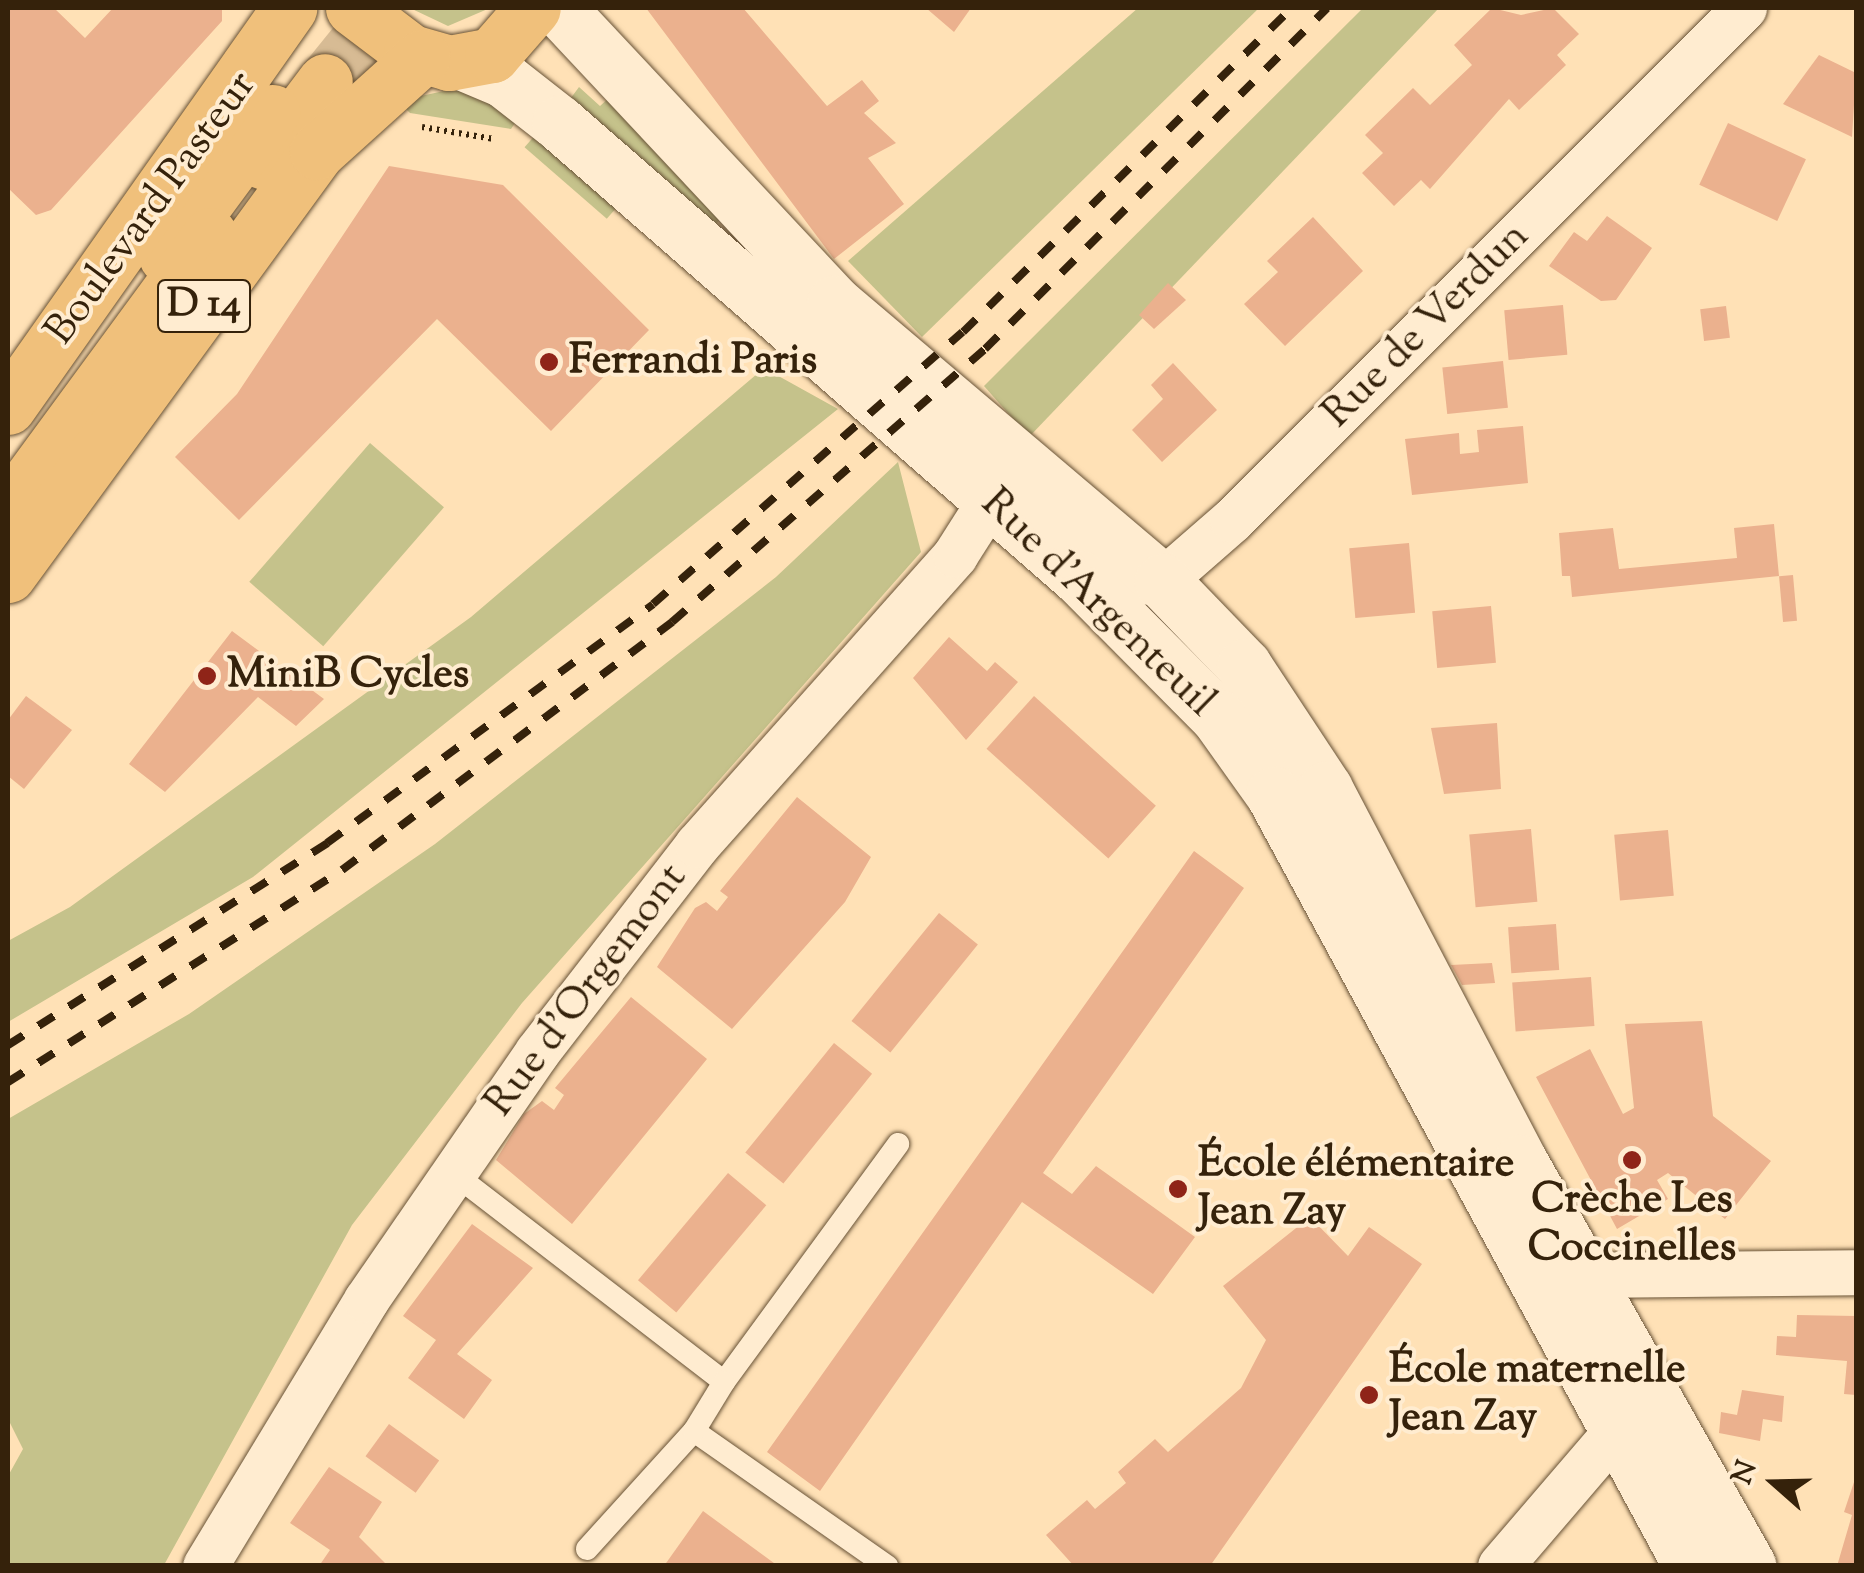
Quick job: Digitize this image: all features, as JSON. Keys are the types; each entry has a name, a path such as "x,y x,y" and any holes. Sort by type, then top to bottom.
{"main road":[{"name":"Boulevard Pasteur","path":"8,407 217,122 290,8"},
{"path":"353,8 441,60 507,44 533,8"},
{"name":"Rue d'Argenteuil","path":"558,8 834,303 1162,581 1225,642 1308,761 1586,1275 1691,1566"},
{"name":"Rue d'Argenteuil","path":"441,60 522,92 1080,578 1196,692 1273,794 1636,1421 1749,1566"},
{"name":"D 14","path":"8,575 317,152 441,60"},
{"name":"Boulevard Pasteur","path":"8,469 316,73 8,510"}],"street":[{"name":"Rue de Verdun","path":"1162,581 1744,8"},
{"name":"Rue d'Orgemont","path":"205,1566 454,1173 697,845 994,505 1010,451"},
{"path":"1080,578 1162,581"},
{"path":"1586,1275 1856,1272"},
{"path":"1500,1566 1636,1421"}],"lane":[{"path":"587,1549 694,1431 724,1382 898,1144"},
{"path":"454,1173 724,1382"},
{"path":"694,1431 887,1566"}],"path":[{"path":"415,126 508,142"}],"shaded area":[{"path":"410,8 490,8 448,26"},
{"path":"1138,8 1259,8 922,337 848,261"},
{"path":"1363,8 1439,8 1029,437 984,386"},
{"path":"579,87 600,106 610,97 720,219 714,227 568,102"},
{"path":"453,89 519,117 511,129 410,113 398,101"},
{"path":"537,133 619,205 607,219 525,147"},
{"path":"764,368 838,409 253,877 8,1022 8,941 70,907 471,617"},
{"path":"370,443 444,507 323,646 249,582"},
{"path":"898,462 921,552 522,1003 352,1225 164,1565 8,1565 8,1476 23,1449 8,1419 8,1119 189,1014 435,844 776,577"}],"building":[{"path":"8,8 54,8 85,38 113,8 222,8 222,21 51,210 36,215 8,188"},
{"path":"646,8 743,8 827,106 862,80 879,101 864,113 896,143 868,158 904,204 834,259"},
{"path":"926,8 971,8 954,32"},
{"path":"1492,8 1521,15 1553,8 1579,34 1557,55 1566,65 1519,110 1509,99 1430,189 1421,180 1394,206 1362,173 1383,153 1365,135 1413,88 1430,105 1472,65 1454,45"},
{"path":"1819,55 1856,73 1852,137 1783,104"},
{"path":"1728,123 1806,159 1777,221 1699,185"},
{"name":"Ferrandi Paris","path":"389,166 503,185 649,330 551,431 437,319 239,520 175,457 237,394"},
{"path":"1607,216 1652,248 1616,300 1601,301 1549,266 1574,232 1587,241"},
{"path":"1313,217 1363,271 1285,346 1244,304 1278,272 1267,261"},
{"path":"1168,283 1186,300 1154,329 1139,315"},
{"path":"1563,305 1567,355 1509,360 1504,310"},
{"path":"1726,306 1730,338 1704,341 1700,309"},
{"path":"1503,361 1508,408 1447,414 1442,367"},
{"path":"1173,363 1217,410 1162,462 1132,430 1163,399 1151,385"},
{"path":"1523,426 1528,483 1412,495 1405,439 1459,433 1460,454 1479,452 1477,430"},
{"path":"1774,524 1779,576 1572,597 1570,576 1562,576 1559,533 1613,528 1619,569 1737,558 1734,528"},
{"path":"1409,543 1415,613 1355,618 1349,548"},
{"path":"1793,575 1797,621 1783,622 1779,576"},
{"path":"1491,606 1496,663 1437,668 1432,611"},
{"path":"232,631 324,699 296,726 258,697 165,792 129,764"},
{"path":"949,637 987,671 995,662 1018,682 966,740 913,678"},
{"path":"26,696 72,730 24,789 8,776 8,720"},
{"path":"1034,696 1156,806 1108,859 986,749"},
{"path":"1497,723 1501,789 1444,794 1431,728"},
{"path":"797,797 871,857 845,902 732,1029 657,967 695,908 706,902 717,911 728,897 720,891"},
{"path":"1531,829 1537,902 1476,907 1469,834"},
{"path":"1668,830 1674,896 1620,900 1614,835"},
{"path":"1194,851 1244,888 1043,1173 1072,1194 1096,1166 1195,1237 1153,1294 1022,1202 820,1491 767,1452"},
{"path":"939,913 978,944 890,1052 852,1021"},
{"path":"1556,924 1559,970 1511,973 1508,927"},
{"path":"1492,963 1495,983 1462,985 1451,965"},
{"path":"1591,977 1594,1026 1516,1031 1512,983"},
{"path":"631,997 707,1059 572,1224 496,1160 524,1114 542,1101 554,1110 564,1095 555,1088"},
{"path":"1702,1021 1713,1116 1771,1161 1725,1219 1668,1173 1657,1180 1668,1199 1617,1229 1536,1077 1590,1049 1623,1114 1634,1108 1625,1024"},
{"path":"834,1043 872,1074 783,1183 745,1153"},
{"path":"728,1173 766,1205 676,1312 638,1280"},
{"path":"1310,1217 1348,1256 1369,1227 1422,1264 1210,1566 1074,1566 1046,1535 1087,1500 1095,1509 1126,1483 1118,1472 1155,1439 1168,1452 1241,1388 1266,1340 1223,1286"},
{"path":"472,1224 533,1268 457,1354 492,1380 464,1419 408,1378 436,1340 403,1316"},
{"path":"1797,1315 1856,1316 1856,1395 1844,1394 1847,1361 1776,1355 1777,1336 1796,1337"},
{"path":"1742,1390 1784,1396 1782,1422 1763,1419 1760,1441 1719,1433 1721,1412 1737,1415"},
{"path":"389,1424 439,1460 416,1493 365,1456"},
{"path":"329,1467 382,1502 359,1537 388,1566 319,1566 330,1550 290,1523"},
{"path":"1856,1476 1856,1566 1837,1566 1852,1515 1844,1512"},
{"path":"703,1511 778,1566 664,1566"}],"tunnel":[{"path":"325,81 384,8"}],"railway":[{"path":"8,1045 327,843 653,604 963,332 1291,8"},
{"path":"8,1082 342,870 672,622 985,349 1327,8"}],"place":[{"name":"Ferrandi Paris","path":"549,362"},
{"name":"MiniB Cycles","path":"207,676"},
{"name":"Crèche Les Coccinelles","path":"1632,1160"},
{"name":"École élémentaire Jean Zay","path":"1178,1189"},
{"name":"École maternelle Jean Zay","path":"1369,1395"}]}
